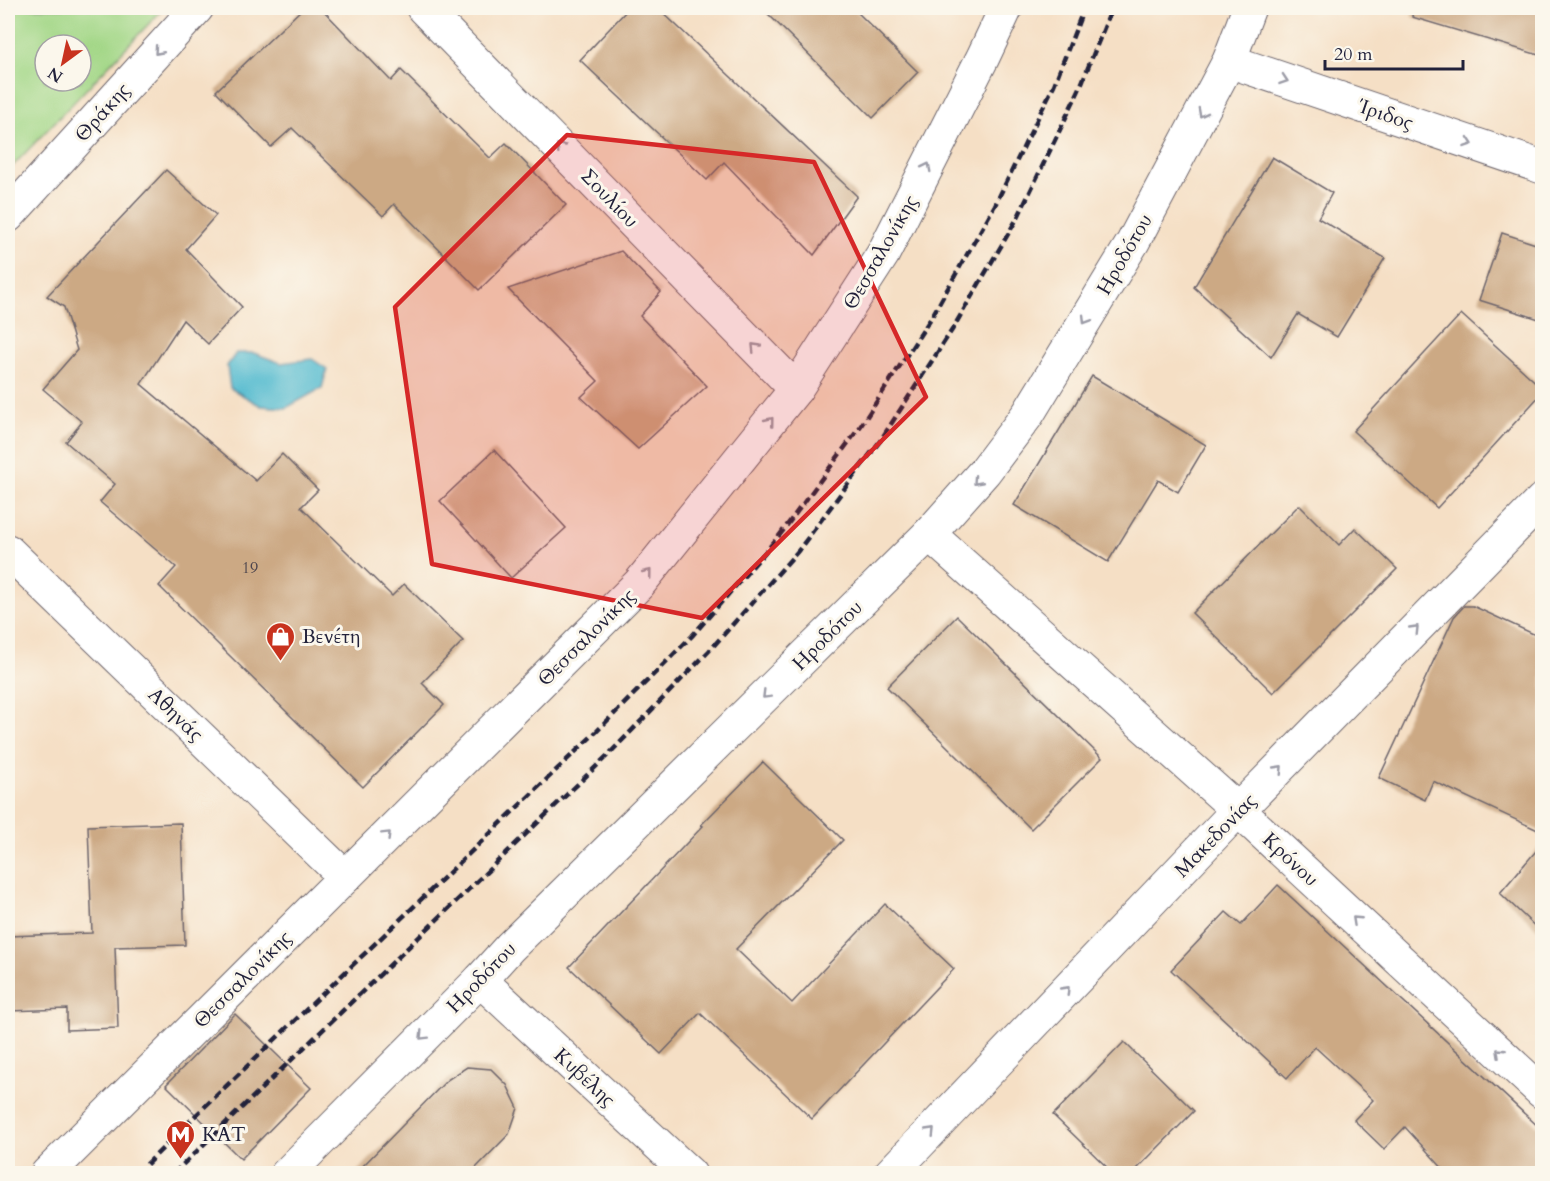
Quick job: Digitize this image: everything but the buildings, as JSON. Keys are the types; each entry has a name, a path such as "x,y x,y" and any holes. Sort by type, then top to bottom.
{"street":[{"name":"Θράκης","path":"8,216 198,8"},
{"name":"Σουλίου","path":"423,8 796,388"},
{"name":"Θεσσαλονίκης","path":"47,1173 639,585 796,388 883,254 1006,8"},
{"name":"Ηροδότου","path":"286,1173 480,980 510,947 929,534 985,471 1028,414 1133,242 1229,61 1250,8"},
{"name":"Ίριδος","path":"1229,61 1542,168"},
{"name":"Μακεδονίας","path":"890,1173 1238,810 1542,500"},
{"name":"Κρόνου","path":"929,534 1238,810 1542,1092"},
{"name":"Αθηνάς","path":"8,551 345,877"},
{"name":"Κυβέλης","path":"480,980 690,1173"}],"highlighted area":[{"path":"567,135 814,162 926,397 702,618 432,564 395,307"}],"green space":[{"path":"8,8 164,8 93,82 93,33 33,33 33,93 83,93 8,171"}],"water":[{"path":"236,353 254,353 281,363 312,359 327,369 322,388 286,408 261,406 230,388 227,366"}],"railway":[{"path":"137,1174 596,732 692,636 779,536 860,427 931,318 995,205 1054,85 1084,8"},
{"path":"173,1174 609,754 709,651 798,551 880,441 952,330 1018,217 1079,90 1112,8"}],"place":[{"name":"Βενέτη","path":"281,662"},
{"name":"ΚΑΤ","path":"181,1160"}]}
